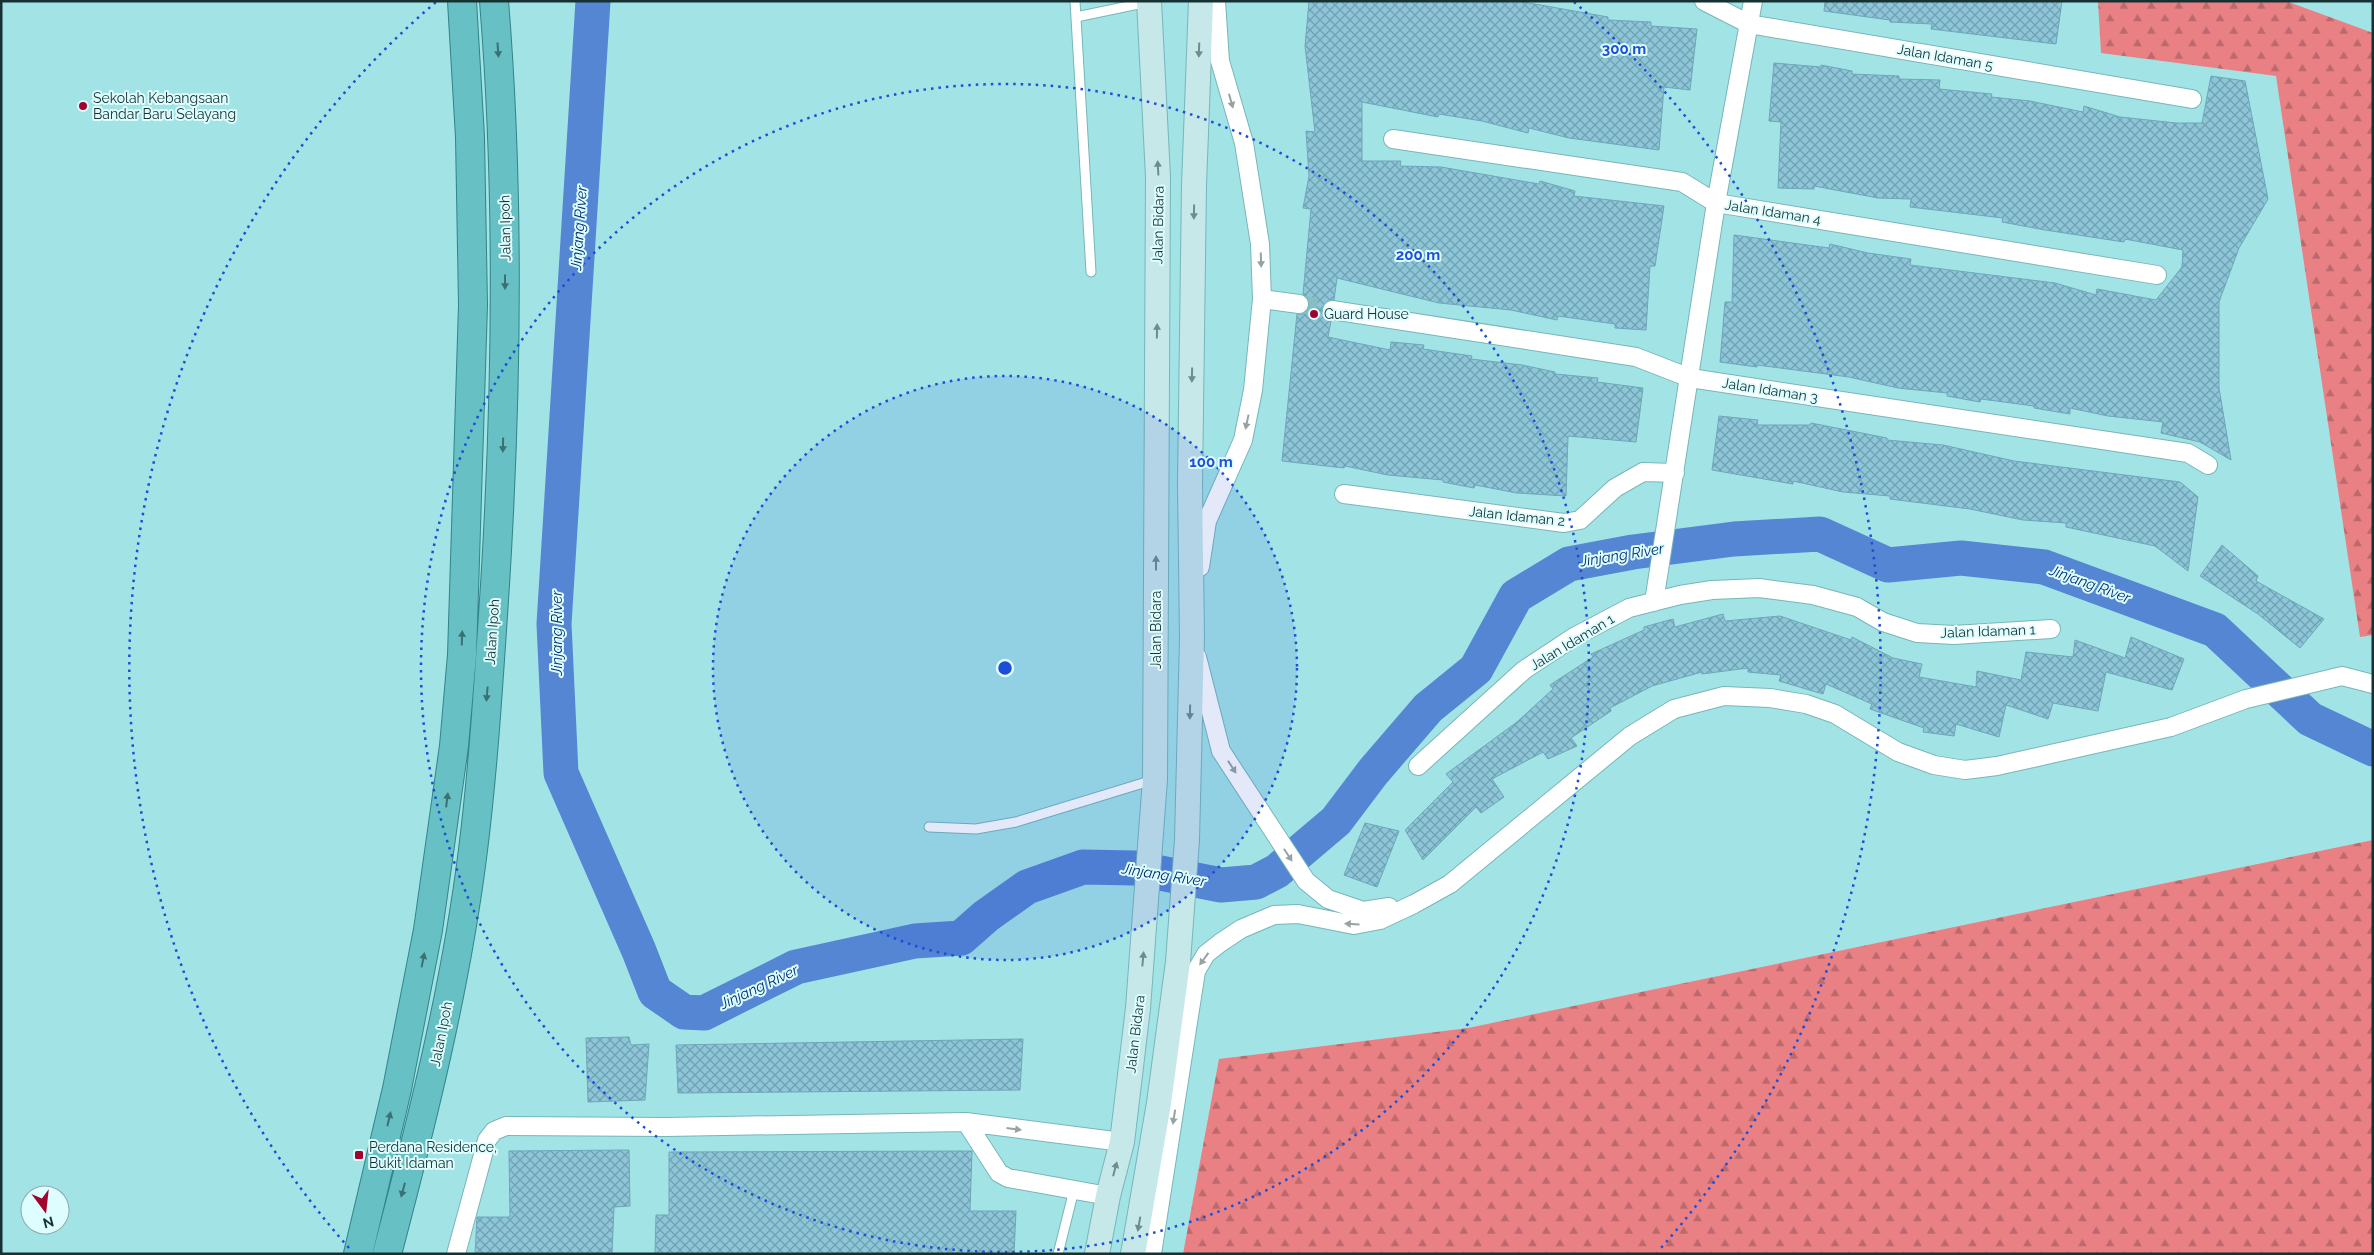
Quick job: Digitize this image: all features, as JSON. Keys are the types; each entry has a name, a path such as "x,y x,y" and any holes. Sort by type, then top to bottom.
{"highway":[{"name":"Jalan Ipoh","path":"358,1254 397,1089 427,939 454,746 462,655 473,305 470,137 462,1"},
{"name":"Jalan Ipoh","path":"387,1254 429,1092 443,1028 473,851 489,674 502,470 505,303 503,128 494,1"}],"main road":[{"path":"1133,1254 1159,1103 1183,916 1187,840 1192,638 1190,484 1194,185 1201,1"},
{"name":"Jalan Bidara","path":"1097,1254 1108,1196 1122,1142 1138,1008 1147,910 1155,779 1158,177 1149,2"},
{"path":"1108,1196 1121,1199 1130,1193 1136,1180 1143,1119 1178,962"}],"street":[{"path":"1216,1 1220,61 1244,143 1260,244 1262,299 1254,390 1243,440 1207,521 1192,638 1221,751 1306,881 1328,899 1363,911 1414,904"},
{"name":"Jalan Idaman 5","path":"1704,1 1749,24 2192,99"},
{"path":"1654,602 1671,507 1674,473 1716,203 1753,1"},
{"name":"Jalan Idaman 4","path":"1393,139 1682,182 1716,203 2157,275"},
{"path":"1262,299 1298,304"},
{"name":"Jalan Idaman 3","path":"1332,310 1636,356 1690,378 2188,453 2208,465"},
{"name":"Jalan Idaman 2","path":"1344,494 1564,523 1580,520 1616,488 1643,472 1674,473"},
{"name":"Jalan Idaman 1","path":"1418,766 1524,670 1582,633 1629,608 1680,595 1712,590 1759,588 1812,595 1857,607 1883,622 1917,632 1954,635 2051,629"},
{"path":"1152,1254 1196,971 1206,954 1241,929 1274,915 1298,914 1354,925 1380,920 1414,904 1450,884 1630,736 1674,709 1724,696 1770,698 1806,704 1835,714 1898,752 1934,765 1965,770 1997,766 2171,727 2246,699 2342,676 2373,684"},
{"path":"966,1122 999,1173 1008,1178 1108,1196"},
{"path":"456,1254 487,1140 494,1131 506,1126 666,1127 966,1122 1122,1142"}],"lane":[{"path":"1075,1 1091,272"},
{"path":"1076,17 1149,2"},
{"path":"929,827 976,829 1016,822 1155,779"},
{"path":"1058,1254 1074,1190"}],"green space":[{"path":"2098,1 2286,1 2373,33 2373,635 2360,637 2276,76 2101,53"},
{"path":"2373,840 2373,1254 1183,1254 1219,1059 1468,1028"}],"building":[{"path":"1309,1 1518,1 1608,17 1608,20 1651,22 1651,26 1697,29 1690,90 1664,87 1659,150 1569,138 1529,128 1528,133 1482,121 1439,114 1438,117 1362,102 1362,161 1401,161 1400,166 1441,167 1539,184 1540,181 1575,191 1574,196 1664,206 1655,266 1650,266 1646,330 1615,328 1615,324 1558,316 1557,320 1511,310 1439,303 1337,278 1334,300 1328,300 1322,308 1322,314 1331,321 1328,337 1390,350 1391,342 1424,345 1423,349 1472,356 1471,359 1522,365 1555,372 1555,374 1598,378 1597,382 1643,388 1636,442 1568,436 1566,496 1517,493 1475,485 1474,488 1443,482 1443,480 1388,475 1345,466 1344,468 1282,461 1297,314 1303,314 1310,305 1309,300 1303,294 1311,209 1303,208 1309,176 1306,131 1315,132 1305,46"},
{"path":"1825,1 2062,1 2056,44 1931,29 1932,24 1890,22 1890,20 1824,11"},
{"path":"1774,63 1821,67 1821,65 1852,71 1852,74 1899,76 1899,79 1940,80 1939,89 1992,94 1991,97 2030,101 2083,112 2084,106 2120,117 2176,123 2202,123 2211,76 2245,81 2268,199 2239,248 2219,302 2219,388 2231,460 2200,442 2161,433 2163,422 2108,416 2070,408 2070,414 2034,408 2034,406 1981,399 1980,402 1947,396 1947,393 1898,388 1849,377 1720,362 1725,302 1732,302 1734,235 1829,248 1830,244 1868,253 1911,259 1910,265 2055,283 2096,295 2097,289 2156,300 2182,267 2183,250 2125,239 2124,242 2045,230 2002,222 2003,218 1910,207 1911,199 1878,198 1814,186 1814,189 1778,188 1781,122 1769,121"},
{"path":"1719,416 1758,420 1757,425 1810,425 1811,423 1887,438 1887,440 1943,445 2014,461 2180,482 2198,497 2188,571 2155,546 2066,527 2066,523 2023,520 1970,509 1890,499 1890,496 1843,492 1793,481 1793,484 1712,470"},
{"path":"2222,545 2258,576 2256,581 2324,619 2300,648 2258,614 2200,576"},
{"path":"1723,614 1725,621 1780,616 1851,640 1852,637 1893,658 1922,664 1919,677 1976,687 1977,671 2021,680 2026,652 2073,657 2075,640 2125,658 2131,637 2184,659 2172,690 2106,672 2098,711 2053,703 2048,719 2006,705 1999,737 1956,724 1954,736 1923,732 1924,728 1870,709 1872,704 1826,684 1823,694 1779,681 1781,675 1748,672 1748,668 1702,674 1702,672 1652,686 1610,708 1611,711 1571,738 1577,746 1548,759 1543,752 1492,779 1504,797 1481,813 1476,807 1423,860 1405,830 1453,782 1446,774 1517,722 1553,689 1550,685 1593,657 1591,654 1644,630 1644,627 1673,619 1675,627"},
{"path":"1365,823 1399,831 1377,887 1344,875"},
{"path":"629,1037 631,1045 649,1044 645,1100 588,1102 586,1038"},
{"path":"1023,1039 1020,1090 678,1093 676,1045"},
{"path":"629,1150 630,1206 614,1207 612,1254 475,1254 477,1217 510,1217 509,1151"},
{"path":"972,1151 970,1211 1016,1211 1014,1254 655,1254 656,1215 669,1215 669,1152"}],"waterway":[{"name":"Jinjang River","path":"593,1 554,624 561,773 655,992 684,1012 704,1013 796,967 915,941 961,938 986,916 1027,887 1083,867 1135,868 1221,885 1256,882 1277,871 1336,821 1373,772 1428,708 1476,669 1516,596 1569,564 1633,552 1734,539 1820,534 1888,565 1961,558 2044,567 2215,630 2310,719 2373,749"}],"tunnel":[{"path":"1299,304 1332,310"}],"place":[{"name":"Sekolah Kebangsaan Bandar Baru Selayang","path":"83,106"},
{"name":"Guard House","path":"1314,314"},
{"name":"Perdana Residence, Bukit Idaman","path":"359,1155"}]}
